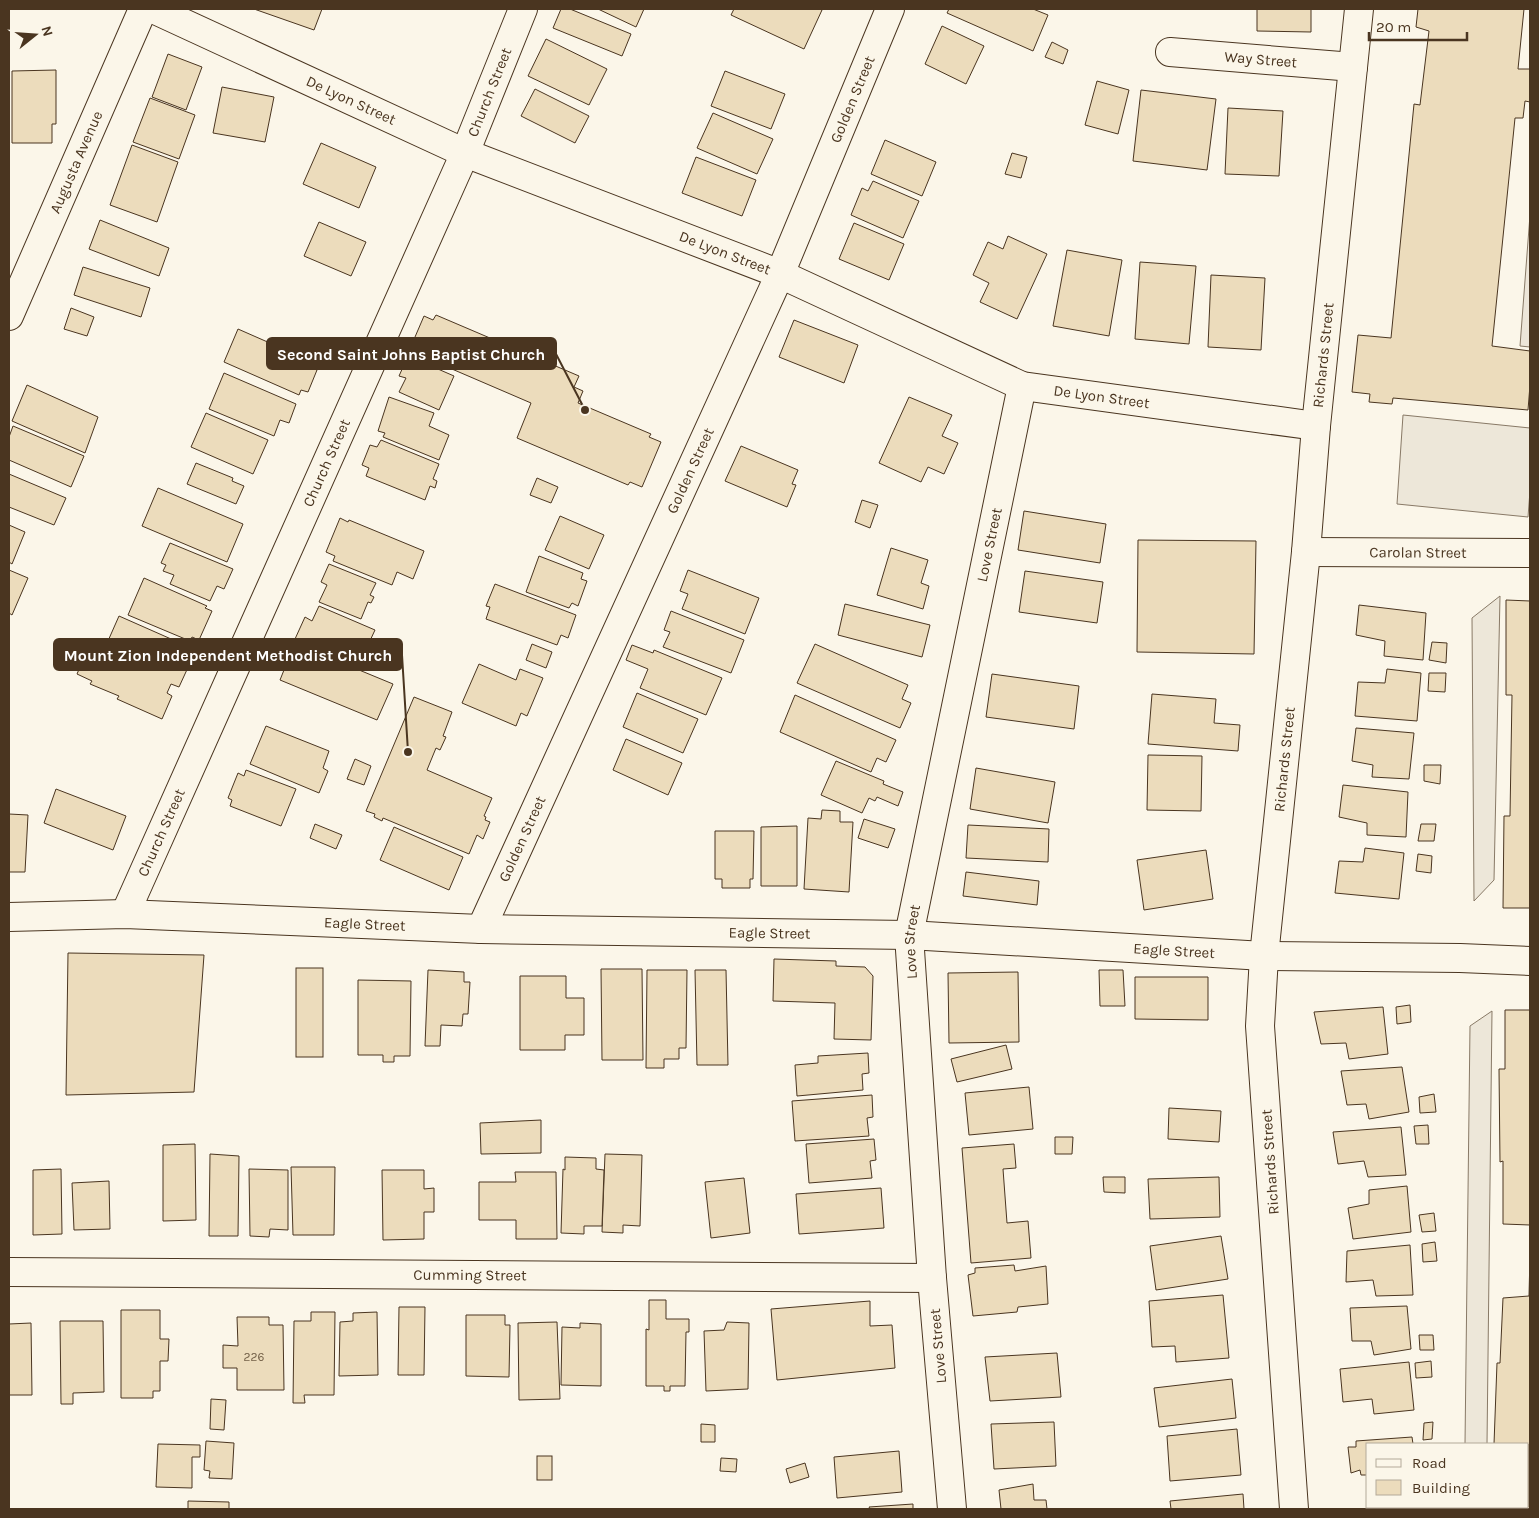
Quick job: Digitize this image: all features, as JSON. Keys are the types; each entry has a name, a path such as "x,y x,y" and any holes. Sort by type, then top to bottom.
{"street":[{"name":"Augusta Avenue","path":"9,316 143,9"},
{"name":"De Lyon Street","path":"153,9 465,154 780,274 1022,386 1316,426"},
{"name":"Church Street","path":"125,914 465,154 523,9"},
{"name":"Golden Street","path":"481,929 780,274 890,9"},
{"name":"Richards Street","path":"1294,1509 1260,1026 1264,956 1359,9"},
{"name":"Way Street","path":"1170,52 1353,67"},
{"name":"Love Street","path":"952,1509 932,1278 909,935 1022,386"},
{"name":"Carolan Street","path":"1306,552 1530,553"},
{"name":"Eagle Street","path":"9,917 125,914 481,929 909,935 1264,956 1460,958 1530,961"},
{"name":"Cumming Street","path":"9,1272 932,1278"}],"shaded area":[{"path":"1530,215 1530,347 1520,346"},
{"path":"1403,415 1530,428 1528,517 1397,504"},
{"path":"1500,596 1494,880 1474,901 1472,618"},
{"path":"1492,1011 1487,1443 1465,1443 1470,1026"}],"building":[{"path":"254,9 322,9 314,30"},
{"path":"561,9 570,9 631,34 622,56 553,28"},
{"path":"598,9 644,9 636,27"},
{"path":"734,9 822,10 804,49 731,15"},
{"path":"949,9 1033,9 1048,15 1033,51 947,13"},
{"path":"1257,9 1311,9 1311,32 1257,31"},
{"path":"1418,9 1524,9 1518,69 1530,69 1530,102 1525,101 1523,118 1515,118 1492,346 1530,351 1528,410 1393,398 1392,404 1369,402 1370,394 1352,392 1358,335 1391,338 1414,104 1420,105 1429,31 1416,27"},
{"path":"942,26 984,46 966,84 925,64"},
{"path":"546,39 607,69 589,105 528,76"},
{"path":"1052,42 1068,50 1063,64 1045,57"},
{"path":"168,54 202,67 186,110 152,97"},
{"path":"56,70 56,124 52,124 52,143 12,143 12,71"},
{"path":"725,71 785,94 771,129 711,106"},
{"path":"1097,81 1129,90 1118,134 1085,125"},
{"path":"222,87 274,97 265,142 213,133"},
{"path":"535,89 589,116 575,143 521,116"},
{"path":"1141,90 1216,99 1207,170 1133,161"},
{"path":"150,98 195,115 179,159 133,142"},
{"path":"1228,108 1283,111 1279,176 1225,174"},
{"path":"713,113 773,139 757,174 697,148"},
{"path":"885,140 936,162 922,196 871,174"},
{"path":"321,143 376,167 359,208 303,184"},
{"path":"132,145 178,162 157,222 110,205"},
{"path":"1012,153 1027,157 1021,178 1005,174"},
{"path":"696,157 756,180 742,216 682,193"},
{"path":"873,181 919,201 903,238 851,215 862,188 868,191"},
{"path":"100,220 169,248 159,276 89,249"},
{"path":"319,222 366,242 351,276 304,256"},
{"path":"854,223 904,244 889,280 839,259"},
{"path":"1008,236 1047,254 1017,319 980,302 989,283 973,275 988,242 1003,249"},
{"path":"1067,250 1122,260 1109,336 1053,326"},
{"path":"1140,262 1196,266 1189,344 1135,339"},
{"path":"83,267 150,288 141,317 74,295"},
{"path":"1211,275 1265,278 1261,350 1208,347"},
{"path":"71,308 94,317 87,336 64,329"},
{"path":"436,315 579,376 574,387 583,391 578,403 651,434 649,437 661,442 642,487 630,482 628,485 517,438 531,403 417,354 420,348 412,344 424,316 433,320"},
{"path":"794,320 858,345 844,383 779,357"},
{"path":"238,329 313,362 311,368 317,370 308,392 301,390 299,395 224,362"},
{"path":"408,356 454,376 439,410 399,392 406,378 399,376"},
{"path":"224,373 296,404 289,423 280,420 274,436 209,409"},
{"path":"27,385 98,417 85,453 12,421"},
{"path":"389,397 434,413 429,426 449,435 439,460 383,437 385,433 378,431"},
{"path":"909,397 952,415 942,436 958,443 944,474 928,467 921,482 879,463"},
{"path":"206,413 268,440 253,474 191,447"},
{"path":"13,426 84,456 71,487 9,460 9,437"},
{"path":"381,440 439,464 433,479 437,481 435,488 430,486 425,500 366,476 369,468 362,465 370,445 377,447"},
{"path":"741,446 798,470 792,484 796,485 787,507 725,481"},
{"path":"196,463 233,478 232,481 244,486 236,504 187,484"},
{"path":"9,474 66,498 54,525 9,507"},
{"path":"537,478 558,487 551,503 530,495"},
{"path":"158,488 243,524 227,562 142,526"},
{"path":"862,500 878,505 870,528 855,522"},
{"path":"1024,511 1106,524 1100,563 1018,550"},
{"path":"560,516 604,535 589,569 545,550"},
{"path":"340,518 424,551 413,579 397,572 392,585 333,561 335,556 326,552"},
{"path":"9,525 25,532 12,564 9,562"},
{"path":"1138,540 1256,541 1254,654 1137,652"},
{"path":"170,543 233,569 224,589 217,586 210,601 170,584 174,575 163,571 166,565 161,563"},
{"path":"891,548 928,560 921,583 929,586 923,609 877,595"},
{"path":"539,556 583,573 581,579 587,581 578,606 572,603 569,608 526,592"},
{"path":"329,564 376,583 370,595 374,597 371,603 368,602 361,619 319,602 327,585 321,582"},
{"path":"9,570 28,578 12,615 9,613"},
{"path":"688,570 759,598 745,634 682,609 688,594 680,591"},
{"path":"1025,571 1103,582 1097,623 1019,612"},
{"path":"144,578 207,606 205,608 212,611 199,640 192,637 190,641 128,615"},
{"path":"495,584 576,615 568,638 561,635 557,645 486,619 490,607 486,606"},
{"path":"1506,600 1530,601 1530,908 1503,908 1504,816 1510,816 1512,695 1506,695"},
{"path":"845,604 930,625 922,657 838,635"},
{"path":"1359,605 1426,613 1423,660 1384,656 1385,641 1356,635"},
{"path":"319,606 375,630 368,645 375,647 366,667 295,639 305,617 312,621"},
{"path":"671,611 744,640 731,673 663,647 670,632 664,630"},
{"path":"119,616 196,650 179,687 171,684 167,693 172,696 162,719 117,699 119,696 90,684 92,681 77,674 86,653 100,659"},
{"path":"1432,642 1447,643 1446,663 1429,660"},
{"path":"532,644 552,652 546,668 526,660"},
{"path":"815,644 908,685 902,699 911,703 900,728 797,683"},
{"path":"632,645 653,653 654,650 722,678 706,715 640,688 648,669 626,660"},
{"path":"301,646 393,684 377,720 280,680 288,660 294,663"},
{"path":"479,664 516,680 520,669 543,678 527,716 521,713 516,726 462,703"},
{"path":"1387,669 1421,673 1417,721 1355,716 1358,682 1385,683"},
{"path":"1429,673 1446,673 1445,692 1428,691"},
{"path":"992,674 1079,686 1074,729 986,717"},
{"path":"637,693 698,719 683,753 623,727"},
{"path":"1152,694 1216,699 1214,723 1240,725 1238,751 1148,744"},
{"path":"795,695 896,740 886,762 877,758 871,772 780,732"},
{"path":"414,697 452,712 443,736 446,737 440,750 436,748 427,770 492,798 484,816 486,817 485,820 490,822 483,839 477,835 469,854 383,818 382,821 374,817 375,814 366,811"},
{"path":"266,726 329,751 323,768 328,771 319,793 250,764"},
{"path":"1356,728 1414,733 1409,779 1372,777 1373,765 1352,761"},
{"path":"626,739 682,763 668,795 613,770"},
{"path":"1148,755 1202,756 1201,811 1147,810"},
{"path":"355,759 371,766 364,785 347,779"},
{"path":"836,761 884,781 883,784 903,792 898,806 877,797 875,801 869,798 862,813 821,795"},
{"path":"1424,765 1441,765 1440,784 1424,781"},
{"path":"976,768 1055,782 1048,823 970,809"},
{"path":"246,770 296,789 281,826 230,806 232,800 228,798 238,773 244,776"},
{"path":"1343,785 1408,792 1406,837 1367,835 1367,823 1339,817"},
{"path":"56,789 126,816 113,850 44,823"},
{"path":"822,810 840,811 840,822 853,822 849,892 804,889 808,818 821,819"},
{"path":"9,814 28,815 25,872 9,872"},
{"path":"864,819 895,829 888,848 858,838"},
{"path":"315,824 342,835 336,849 310,838"},
{"path":"1421,824 1436,824 1434,841 1418,841"},
{"path":"968,825 1049,829 1048,862 966,858"},
{"path":"797,826 797,886 761,886 761,827"},
{"path":"394,827 463,857 449,890 380,860"},
{"path":"715,831 754,831 753,879 750,879 750,888 722,888 722,879 715,879"},
{"path":"1365,848 1404,853 1399,899 1335,893 1339,861 1363,862"},
{"path":"1206,850 1213,899 1144,910 1137,860"},
{"path":"1418,854 1432,856 1431,873 1416,871"},
{"path":"966,872 1039,881 1037,905 963,896"},
{"path":"68,953 204,955 194,1092 66,1095"},
{"path":"774,959 836,961 836,966 865,967 873,976 871,1040 834,1039 835,1003 773,1001"},
{"path":"296,968 323,968 323,1057 296,1057"},
{"path":"601,969 642,969 643,1060 602,1060"},
{"path":"428,970 464,972 464,982 470,982 468,1014 463,1014 462,1026 441,1025 440,1046 425,1046"},
{"path":"647,970 687,970 686,1048 679,1048 679,1059 664,1059 664,1068 646,1068"},
{"path":"695,970 726,970 728,1065 697,1065"},
{"path":"1099,970 1123,970 1125,1006 1100,1006"},
{"path":"1018,972 1019,1042 949,1043 948,973"},
{"path":"520,976 566,976 566,998 584,998 584,1035 565,1035 565,1050 520,1050"},
{"path":"1135,977 1208,977 1208,1020 1135,1019"},
{"path":"358,980 411,981 410,1056 394,1056 394,1062 383,1062 383,1055 358,1055"},
{"path":"1410,1005 1411,1022 1397,1024 1396,1007"},
{"path":"1383,1007 1388,1054 1349,1059 1346,1043 1321,1044 1314,1012"},
{"path":"1505,1010 1530,1010 1530,1225 1503,1224 1503,1161 1500,1162 1499,1069 1505,1069"},
{"path":"1006,1045 1012,1069 957,1082 951,1059"},
{"path":"868,1053 869,1073 862,1074 863,1090 797,1096 795,1065 818,1063 818,1056"},
{"path":"1402,1067 1409,1112 1369,1119 1366,1104 1347,1105 1341,1071"},
{"path":"1029,1087 1033,1129 969,1135 965,1093"},
{"path":"1434,1094 1436,1112 1420,1113 1419,1097"},
{"path":"872,1095 873,1117 867,1118 869,1136 795,1141 792,1101"},
{"path":"1169,1108 1221,1111 1219,1142 1168,1139"},
{"path":"541,1120 541,1153 481,1154 480,1123"},
{"path":"1428,1125 1429,1144 1416,1144 1414,1126"},
{"path":"1401,1127 1406,1175 1368,1177 1364,1161 1338,1164 1333,1132"},
{"path":"1055,1137 1073,1137 1072,1154 1055,1154"},
{"path":"874,1139 876,1160 870,1161 872,1178 809,1183 806,1144"},
{"path":"195,1144 196,1220 163,1221 163,1145"},
{"path":"1014,1144 1016,1168 1003,1169 1007,1223 1028,1221 1031,1258 971,1263 962,1148"},
{"path":"210,1154 239,1156 238,1236 209,1236"},
{"path":"605,1154 642,1155 640,1226 623,1225 623,1233 602,1232"},
{"path":"565,1157 596,1158 596,1169 604,1170 602,1226 584,1226 584,1234 561,1233"},
{"path":"291,1167 335,1167 334,1235 293,1235"},
{"path":"61,1169 62,1234 33,1235 33,1170"},
{"path":"249,1169 288,1170 288,1230 270,1229 269,1237 250,1236"},
{"path":"382,1170 424,1170 424,1189 434,1188 434,1212 424,1212 424,1239 383,1240"},
{"path":"515,1172 556,1172 557,1239 516,1239 516,1220 479,1220 479,1182 516,1182"},
{"path":"1103,1177 1125,1177 1125,1193 1104,1192"},
{"path":"1219,1177 1220,1217 1150,1219 1148,1179"},
{"path":"744,1178 750,1233 711,1238 705,1182"},
{"path":"109,1181 110,1229 74,1230 72,1183"},
{"path":"1407,1186 1411,1232 1353,1239 1348,1208 1369,1204 1369,1190"},
{"path":"881,1188 884,1228 799,1234 796,1194"},
{"path":"1434,1213 1436,1231 1422,1232 1419,1215"},
{"path":"1221,1236 1228,1279 1156,1290 1150,1246"},
{"path":"1435,1242 1437,1261 1423,1262 1422,1244"},
{"path":"1410,1245 1413,1295 1376,1296 1373,1280 1346,1282 1347,1251"},
{"path":"1530,1255 1530,1509 1499,1509 1529,1508 1529,1443 1494,1443 1497,1363 1500,1363 1503,1298 1529,1296"},
{"path":"1014,1265 1015,1271 1046,1266 1048,1304 1018,1307 1017,1312 973,1316 968,1275 975,1273 975,1268"},
{"path":"1223,1295 1229,1358 1176,1362 1175,1346 1152,1347 1149,1301"},
{"path":"649,1300 666,1300 666,1319 689,1319 689,1332 686,1332 685,1386 670,1386 670,1391 664,1391 664,1386 646,1386 646,1329 649,1330"},
{"path":"870,1301 870,1326 892,1325 895,1368 777,1380 771,1309"},
{"path":"1407,1306 1411,1349 1374,1355 1371,1341 1352,1341 1350,1308"},
{"path":"399,1307 425,1307 424,1375 398,1375"},
{"path":"121,1310 160,1310 160,1339 169,1339 168,1361 160,1361 160,1391 153,1391 153,1398 121,1398"},
{"path":"311,1312 335,1312 334,1395 304,1395 305,1403 293,1403 294,1321 311,1321"},
{"path":"377,1312 378,1375 339,1376 340,1322 353,1321 353,1313"},
{"path":"466,1315 505,1315 505,1325 510,1325 509,1377 466,1376"},
{"path":"237,1317 269,1317 269,1325 283,1325 284,1390 237,1390 237,1368 223,1368 223,1345 238,1346"},
{"path":"60,1321 103,1321 104,1392 73,1393 73,1404 61,1404"},
{"path":"557,1322 560,1399 519,1400 518,1323"},
{"path":"727,1322 749,1323 748,1389 706,1391 704,1331 724,1330"},
{"path":"31,1323 32,1395 9,1395 9,1324"},
{"path":"580,1323 601,1324 601,1386 561,1385 562,1327 580,1328"},
{"path":"1419,1335 1433,1335 1434,1350 1420,1350"},
{"path":"1057,1353 1061,1397 990,1401 985,1357"},
{"path":"1431,1361 1432,1377 1416,1378 1415,1363"},
{"path":"1409,1362 1414,1410 1374,1414 1372,1399 1343,1402 1340,1369"},
{"path":"1232,1379 1236,1418 1159,1427 1154,1388"},
{"path":"211,1399 226,1400 224,1430 210,1429"},
{"path":"1054,1422 1056,1466 994,1469 991,1424"},
{"path":"1433,1422 1432,1439 1423,1440 1424,1423"},
{"path":"701,1424 715,1425 715,1442 701,1442"},
{"path":"1237,1429 1241,1475 1170,1481 1167,1436"},
{"path":"1412,1437 1413,1443 1366,1443 1366,1475 1361,1475 1360,1470 1351,1473 1348,1447 1356,1447 1356,1441"},
{"path":"206,1441 234,1443 232,1479 209,1478 210,1471 204,1470"},
{"path":"158,1444 200,1445 200,1457 192,1457 192,1488 156,1487"},
{"path":"899,1451 902,1492 837,1498 834,1457"},
{"path":"537,1456 552,1456 552,1480 537,1480"},
{"path":"721,1458 737,1459 736,1472 720,1471"},
{"path":"805,1463 809,1477 790,1483 786,1469"},
{"path":"1033,1484 1034,1500 1046,1500 1047,1509 1001,1509 999,1490"},
{"path":"1243,1494 1244,1509 1171,1509 1170,1501"},
{"path":"188,1501 229,1502 229,1509 188,1509"},
{"path":"913,1504 913,1509 870,1509 869,1507"}],"place":[{"name":"Second Saint Johns Baptist Church","path":"585,410"},
{"name":"Mount Zion Independent Methodist Church","path":"408,752"}]}
